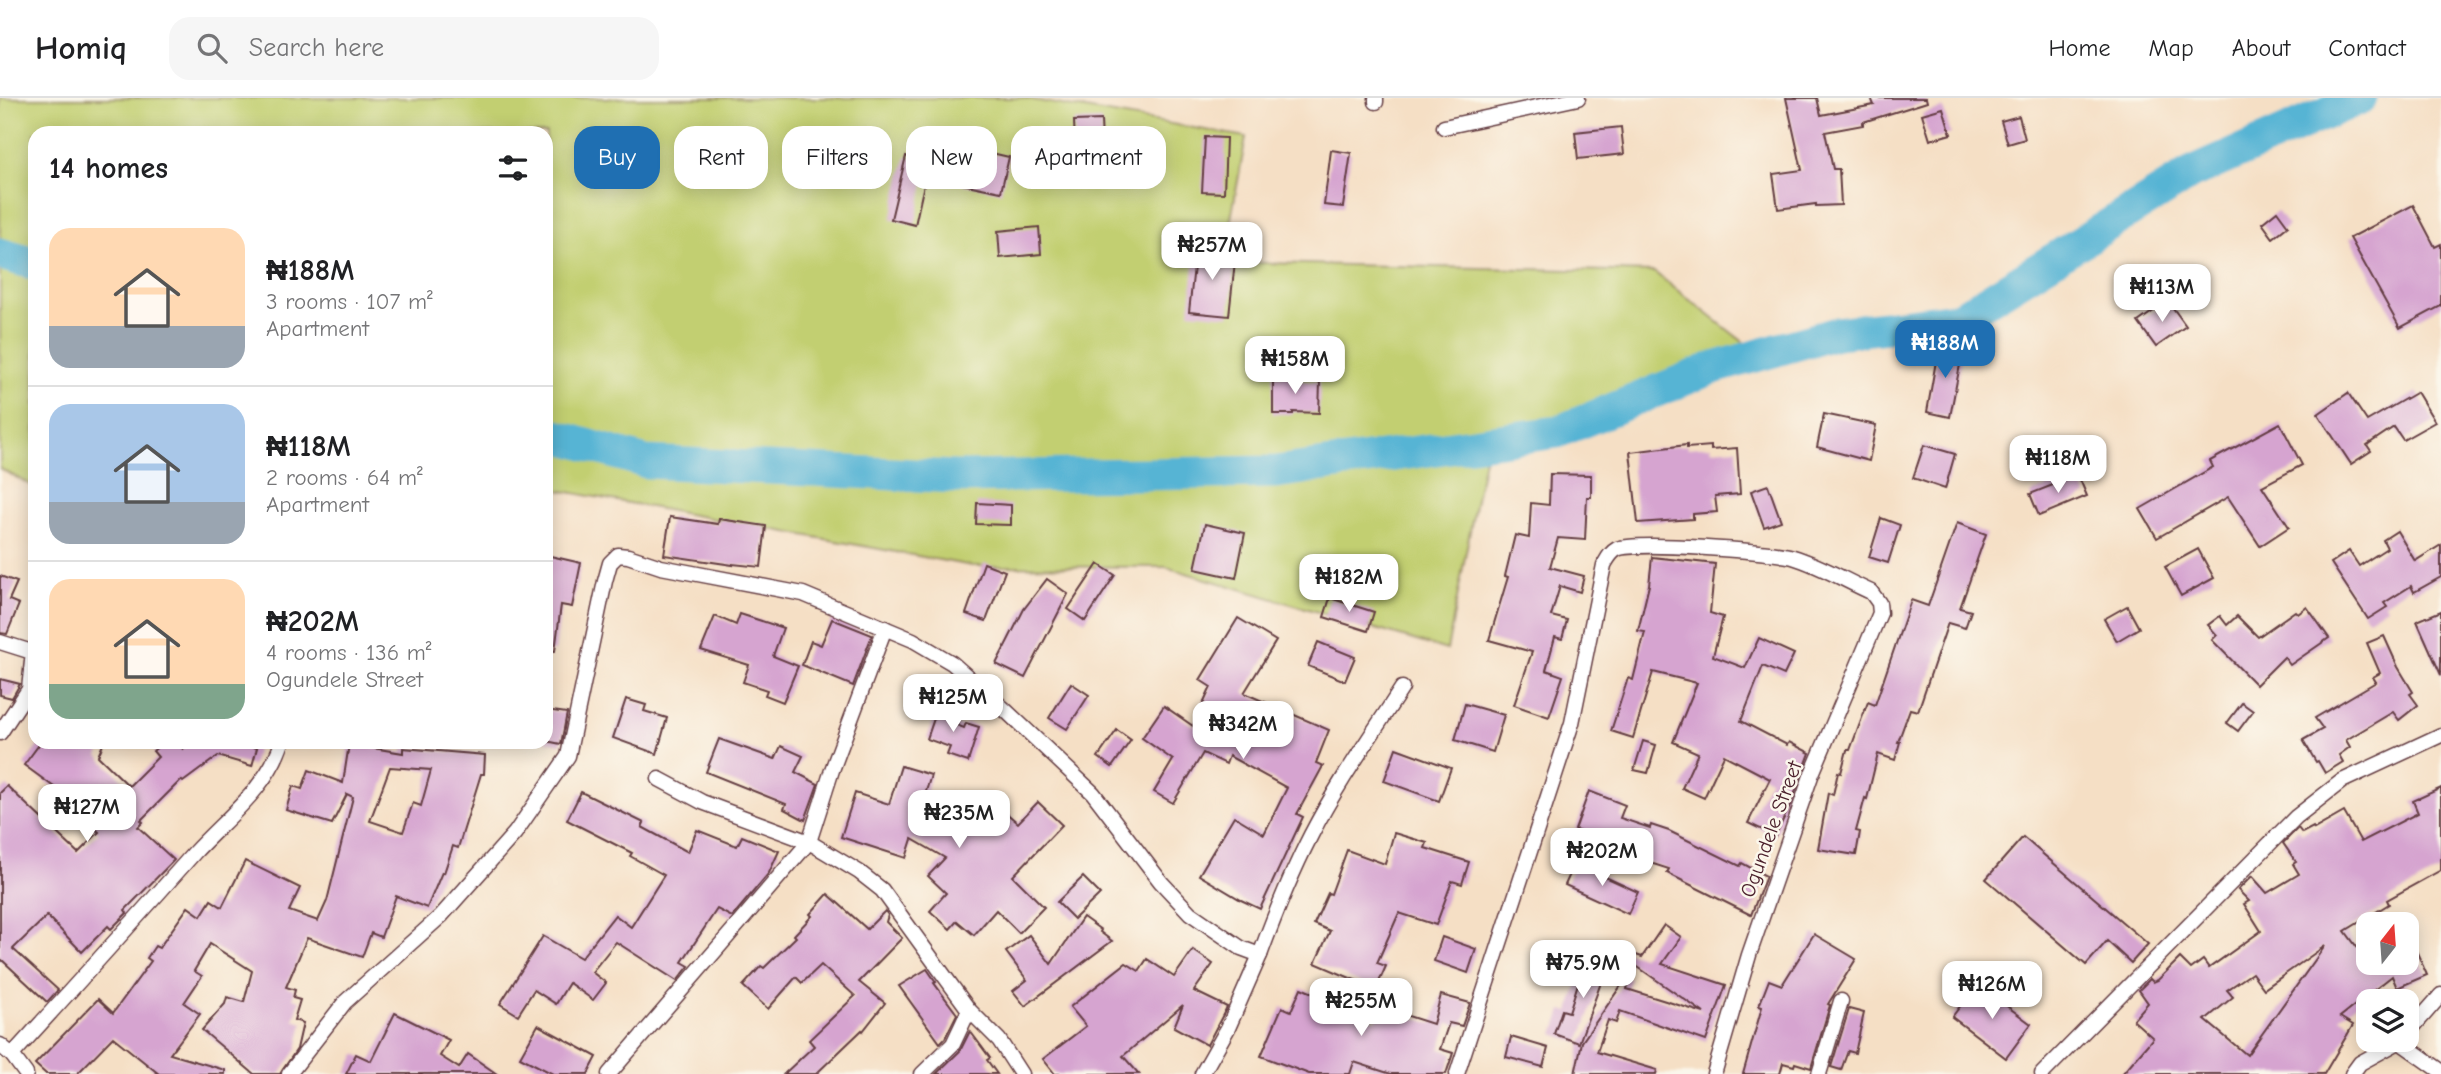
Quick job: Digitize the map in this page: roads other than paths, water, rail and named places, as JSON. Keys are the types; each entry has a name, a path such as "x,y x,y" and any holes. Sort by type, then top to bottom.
{"street":[{"path":"1444,127 1578,98"},
{"name":"Ogundele Street","path":"1457,1074 1572,723 1604,565 1610,554 1620,548 1676,547 1791,557 1871,592 1879,603 1880,613 1807,789 1749,955 1714,1074"},
{"path":"289,1074 345,1002 441,916 515,833 568,756 605,581 613,558 618,555 661,567 803,594 913,640 952,663 1093,793 1161,882 1190,913 1241,948 1260,955"},
{"path":"609,1074 809,842 832,770 885,628"},
{"path":"0,642 28,651"},
{"path":"1202,1074 1228,1028 1310,836 1328,803 1402,688"},
{"path":"0,733 28,691"},
{"path":"2042,1074 2296,817 2342,781 2441,735"},
{"path":"12,1055 202,845 246,802 273,766 279,749"},
{"path":"659,779 702,802 809,842 859,872 882,890 969,1010 999,1040 1021,1074"},
{"path":"2419,1020 2441,995"},
{"path":"1819,1074 1841,1001"},
{"path":"922,1074 953,1044 969,1010"},
{"path":"0,1045 12,1055 26,1074"},
{"path":"2352,1074 2360,1063 2380,1052"},
{"path":"2418,1052 2441,1071"}],"waterway":[{"path":"553,435 646,462 956,477 1276,472 1557,432 1710,369 1837,333 1959,318 2190,174 2361,98"},
{"path":"0,254 28,262"}]}
